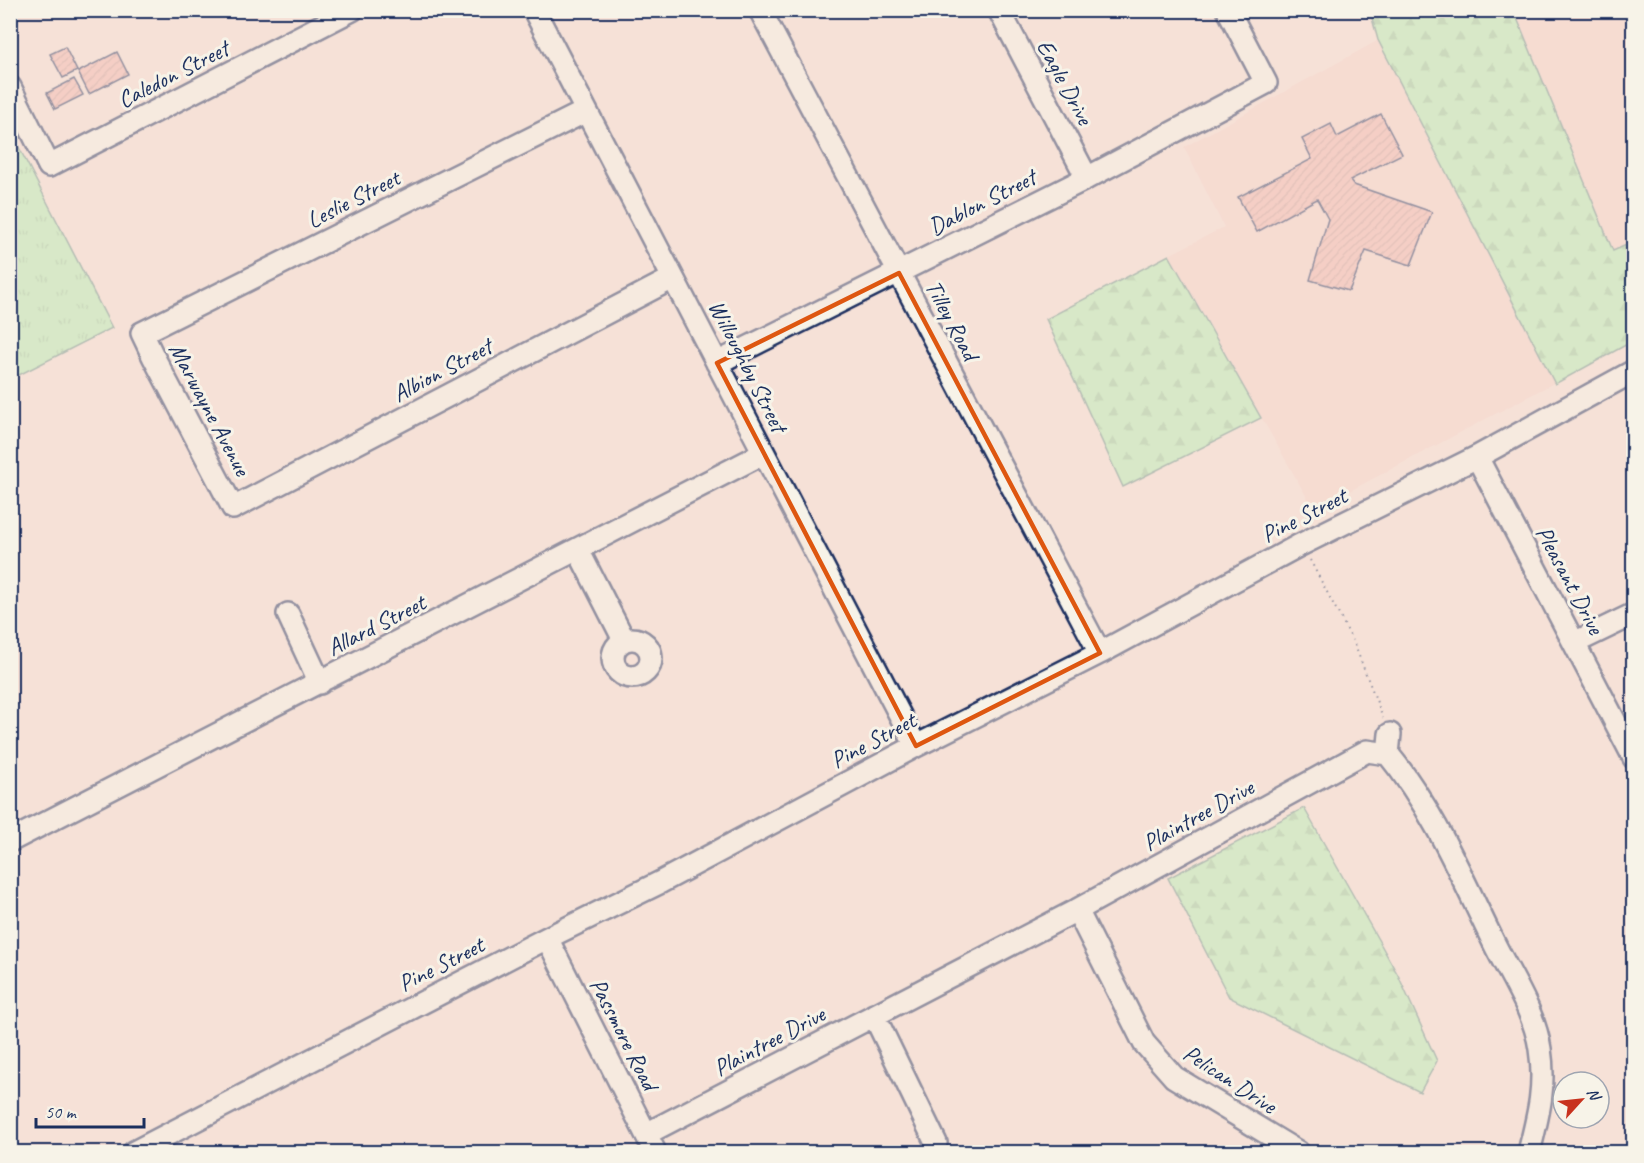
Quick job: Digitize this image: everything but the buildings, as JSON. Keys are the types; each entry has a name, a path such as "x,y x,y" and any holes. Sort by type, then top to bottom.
{"street":[{"name":"Caledon Street","path":"10,87 50,166 352,10"},
{"name":"Willoughby Street","path":"534,10 916,746"},
{"name":"Tilley Road","path":"760,10 1100,653"},
{"name":"Eagle Drive","path":"999,10 1087,178"},
{"name":"Dablon Street","path":"717,363 1087,178 1266,83 1228,10"},
{"name":"Leslie Street","path":"142,333 586,111"},
{"name":"Albion Street","path":"233,508 673,278"},
{"name":"Marwayne Avenue","path":"142,333 233,508"},
{"name":"Pine Street","path":"134,1152 547,938 661,882 916,746 1100,653 1302,544 1477,457 1634,371"},
{"name":"Allard Street","path":"10,841 764,453"},
{"name":"Pleasant Drive","path":"1477,457 1634,758"},
{"path":"578,550 624,640"},
{"path":"288,614 320,682"},
{"path":"1574,644 1634,614"},
{"path":"1389,744 1444,841 1526,1006 1540,1047 1544,1091 1529,1152"},
{"name":"Plaintree Drive","path":"650,1143 874,1015 1077,910 1367,752 1389,744"},
{"name":"Pelican Drive","path":"1077,910 1144,1044 1174,1077 1298,1152"},
{"name":"Passmore Road","path":"547,938 650,1143"},
{"path":"874,1015 936,1143"}],"path":[{"path":"1302,544 1354,643 1389,744"}],"highlighted area":[{"path":"899,273 1100,653 916,746 717,363"}],"shaded area":[{"path":"1370,11 1633,11 1633,341 1314,510 1169,255 1224,227 1184,147 1377,41"}],"green space":[{"path":"1370,11 1514,11 1613,251 1633,242 1633,341 1555,384 1378,40"},
{"path":"10,130 112,328 11,379 10,379"},
{"path":"1169,255 1261,418 1123,487 1046,319"},
{"path":"1304,808 1398,975 1437,1061 1420,1092 1229,997 1168,878"}]}
